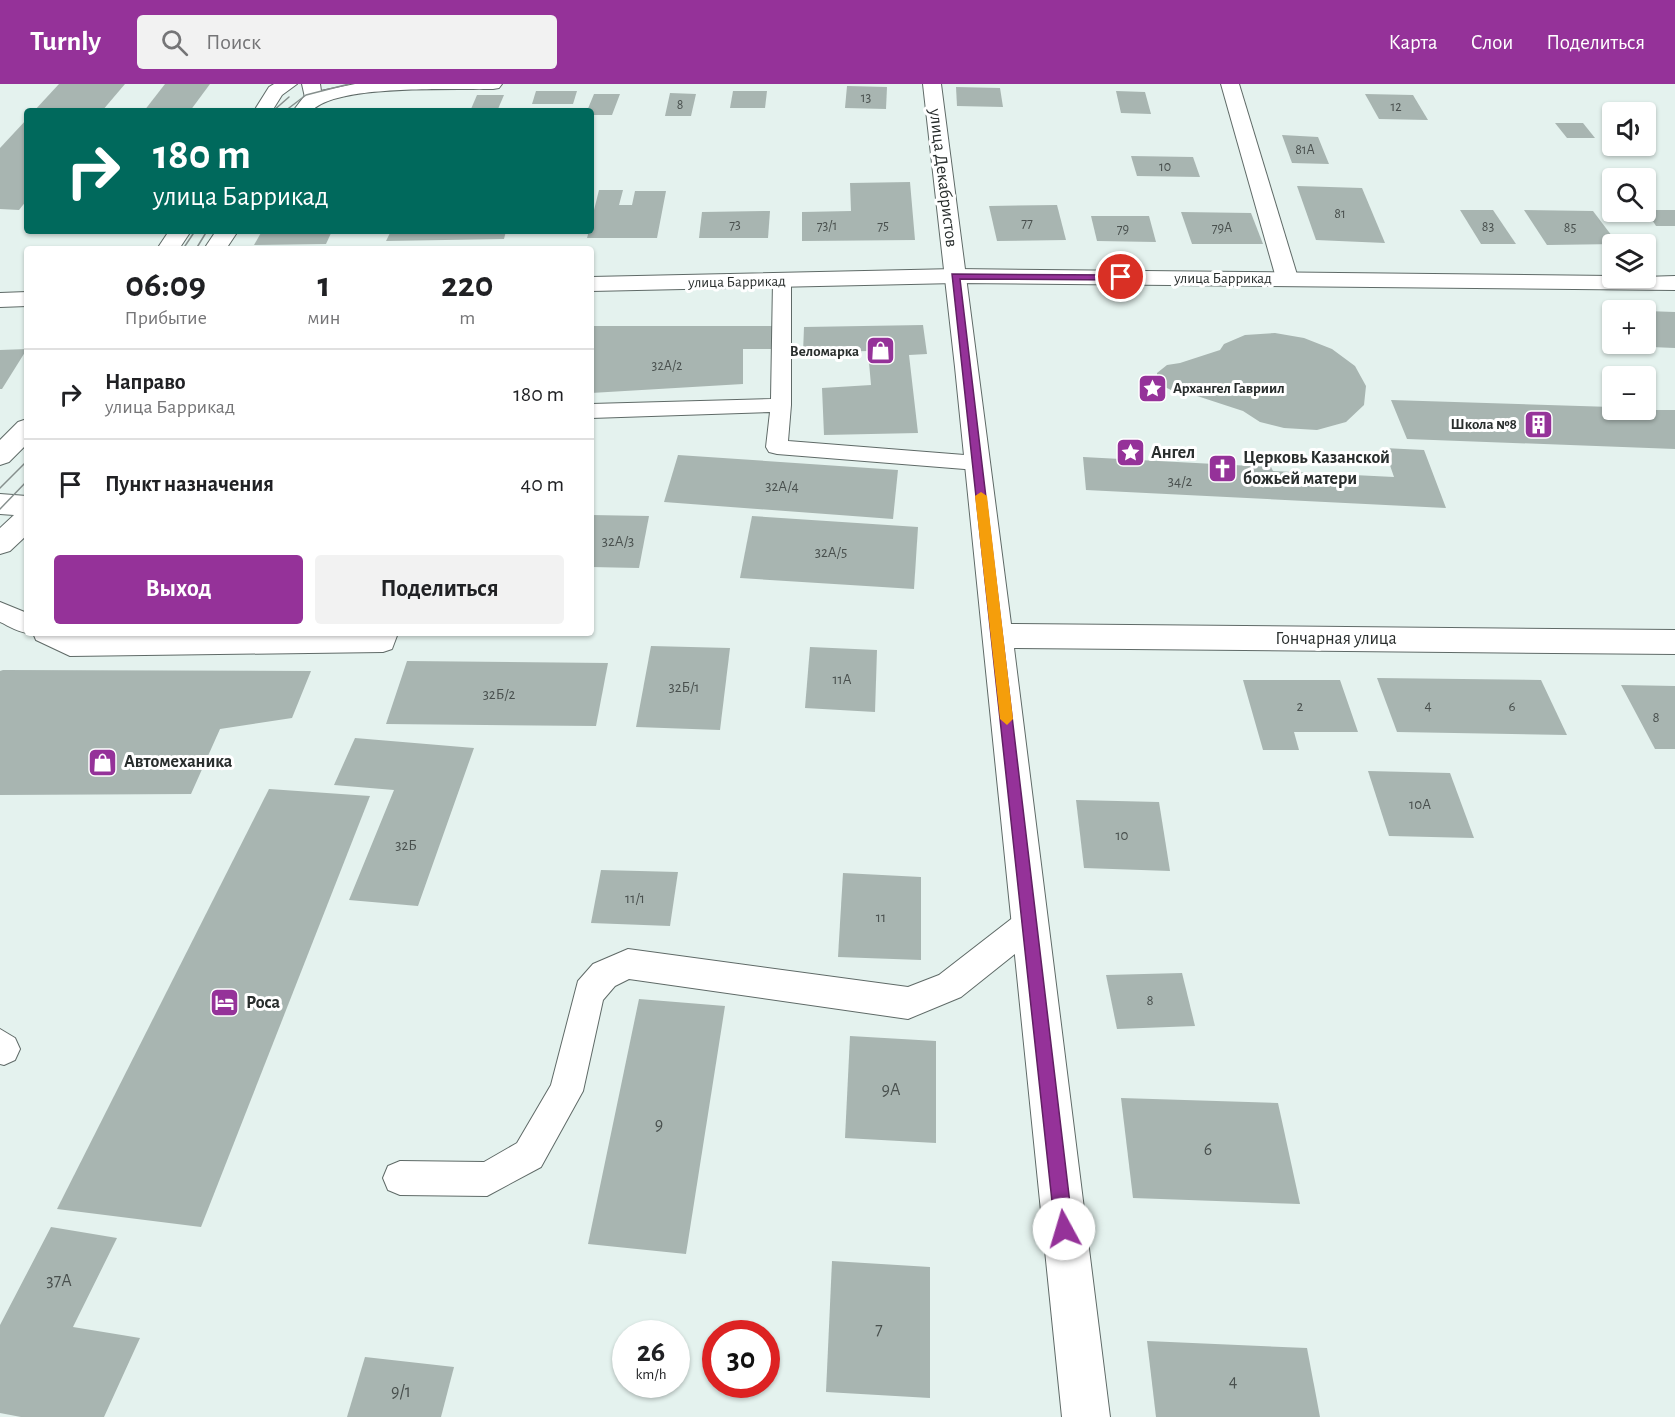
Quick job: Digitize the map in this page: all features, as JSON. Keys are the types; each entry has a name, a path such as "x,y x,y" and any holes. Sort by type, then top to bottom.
{"street":[{"path":"264,108 275,91 288,84"},
{"path":"309,98 378,85 493,84"},
{"name":"улица Декабристов","path":"932,84 956,276 1086,1417"},
{"path":"1230,84 1287,278"},
{"name":"улица Баррикад","path":"594,284 956,276 1675,283"},
{"path":"0,300 24,299"},
{"path":"0,456 24,431"},
{"path":"0,504 24,506"},
{"path":"0,544 24,522"},
{"name":"Гончарная улица","path":"997,636 1675,642"}],"lane":[{"path":"782,281 781,405 777,447 977,463"},
{"path":"594,411 781,405"},
{"path":"0,611 24,623"},
{"path":"74,639 383,642 385,636"},
{"path":"400,1178 487,1179 529,1155 566,1091 589,992 604,975 628,964 908,1003 950,986 1030,923"}],"building":[{"path":"59,84 125,84 105,108 37,108"},
{"path":"165,84 210,84 192,108 146,108"},
{"path":"847,86 887,87 886,109 845,108"},
{"path":"956,87 1000,88 1003,107 957,106"},
{"path":"536,91 577,91 573,104 532,104"},
{"path":"733,91 767,91 765,108 730,108"},
{"path":"1116,91 1145,92 1151,114 1121,113"},
{"path":"670,93 696,94 691,116 665,116"},
{"path":"594,94 620,94 612,115 594,115 594,108 588,108"},
{"path":"1365,94 1413,95 1428,120 1379,119"},
{"path":"477,95 504,95 498,108 471,108"},
{"path":"24,122 24,204 19,210 0,209 0,148"},
{"path":"1555,123 1583,123 1595,138 1567,138"},
{"path":"1282,135 1318,137 1329,164 1292,163"},
{"path":"1131,156 1193,157 1200,177 1137,176"},
{"path":"910,182 915,240 802,241 802,212 851,211 850,183"},
{"path":"1297,186 1362,188 1385,243 1316,240"},
{"path":"599,190 623,190 619,205 632,205 635,191 666,191 657,238 587,238 588,234 594,234 594,210"},
{"path":"1057,205 1066,240 997,241 989,206"},
{"path":"1460,210 1493,210 1516,244 1481,244"},
{"path":"1524,210 1593,211 1610,234 1602,234 1602,244 1547,245"},
{"path":"1656,210 1675,210 1675,226 1656,226 1654,222 1656,222"},
{"path":"770,211 768,238 699,238 702,212"},
{"path":"1181,212 1251,213 1263,244 1192,244"},
{"path":"1091,216 1149,216 1156,242 1097,241"},
{"path":"260,234 331,234 326,244 254,245"},
{"path":"390,234 505,234 504,239 386,241"},
{"path":"1656,311 1675,312 1675,348 1656,347"},
{"path":"923,325 927,354 909,355 918,433 824,435 822,388 871,385 868,351 803,353 804,327"},
{"path":"594,326 775,326 773,349 743,349 743,384 594,393"},
{"path":"1275,333 1304,338 1332,349 1355,366 1366,386 1364,405 1346,422 1317,430 1284,428 1260,422 1243,411 1191,394 1177,393 1161,385 1157,380 1157,373 1167,365 1220,350 1224,344 1245,335"},
{"path":"24,349 24,354 2,389 0,389 0,350"},
{"name":"Школа №8","path":"1391,400 1602,407 1602,420 1656,420 1656,410 1675,410 1675,449 1407,439"},
{"path":"1384,448 1424,450 1446,508 1086,490 1083,457 1271,467 1273,471 1394,477"},
{"path":"678,455 898,470 893,519 664,502"},
{"path":"594,515 649,516 639,568 594,567"},
{"path":"752,516 918,527 914,589 740,578"},
{"path":"124,636 334,636 334,637"},
{"path":"651,646 730,648 720,730 636,727"},
{"path":"810,647 877,650 875,712 805,708"},
{"path":"407,661 608,663 596,726 386,724"},
{"name":"Автомеханика","path":"0,671 311,671 292,718 220,729 191,794 0,795"},
{"path":"1377,678 1541,680 1567,735 1397,732"},
{"path":"1243,680 1340,680 1358,732 1294,732 1299,750 1263,750"},
{"path":"1621,685 1675,686 1675,749 1655,749"},
{"path":"355,738 474,748 418,906 349,900 394,790 334,785"},
{"path":"1368,771 1450,773 1474,838 1389,836"},
{"name":"Роса","path":"269,789 370,796 201,1227 57,1209"},
{"path":"1076,800 1159,802 1170,871 1084,868"},
{"path":"601,870 678,872 670,926 591,923"},
{"path":"843,873 921,877 921,960 838,957"},
{"path":"1182,973 1195,1026 1117,1029 1106,975"},
{"path":"639,999 725,1006 686,1254 588,1244"},
{"path":"850,1036 936,1041 936,1143 845,1138"},
{"path":"1121,1098 1278,1103 1300,1204 1133,1198"},
{"path":"51,1227 117,1238 73,1327 140,1338 104,1417 21,1417 0,1413 0,1325"},
{"path":"832,1261 930,1267 930,1398 826,1392"},
{"path":"1147,1341 1307,1348 1320,1417 1156,1417"},
{"path":"365,1357 454,1367 441,1417 347,1417"}],"tram line":[{"path":"289,108 306,95 349,84"},
{"path":"276,108 289,97"},
{"path":"185,246 193,234"},
{"path":"198,246 205,234"},
{"path":"0,488 24,464"},
{"path":"0,509 24,484"}],"slow traffic":[{"path":"981,496 1007,719"}],"place":[{"name":"Веломарка","path":"880,351"},
{"name":"Архангел Гавриил","path":"1152,388"},
{"name":"Школа №8","path":"1538,424"},
{"name":"Ангел","path":"1130,453"},
{"name":"Церковь Казанской божьей матери","path":"1222,468"},
{"name":"Автомеханика","path":"103,762"},
{"name":"Роса","path":"225,1003"}],"route":[{"path":"1064,1229 956,276 1121,277"}]}
